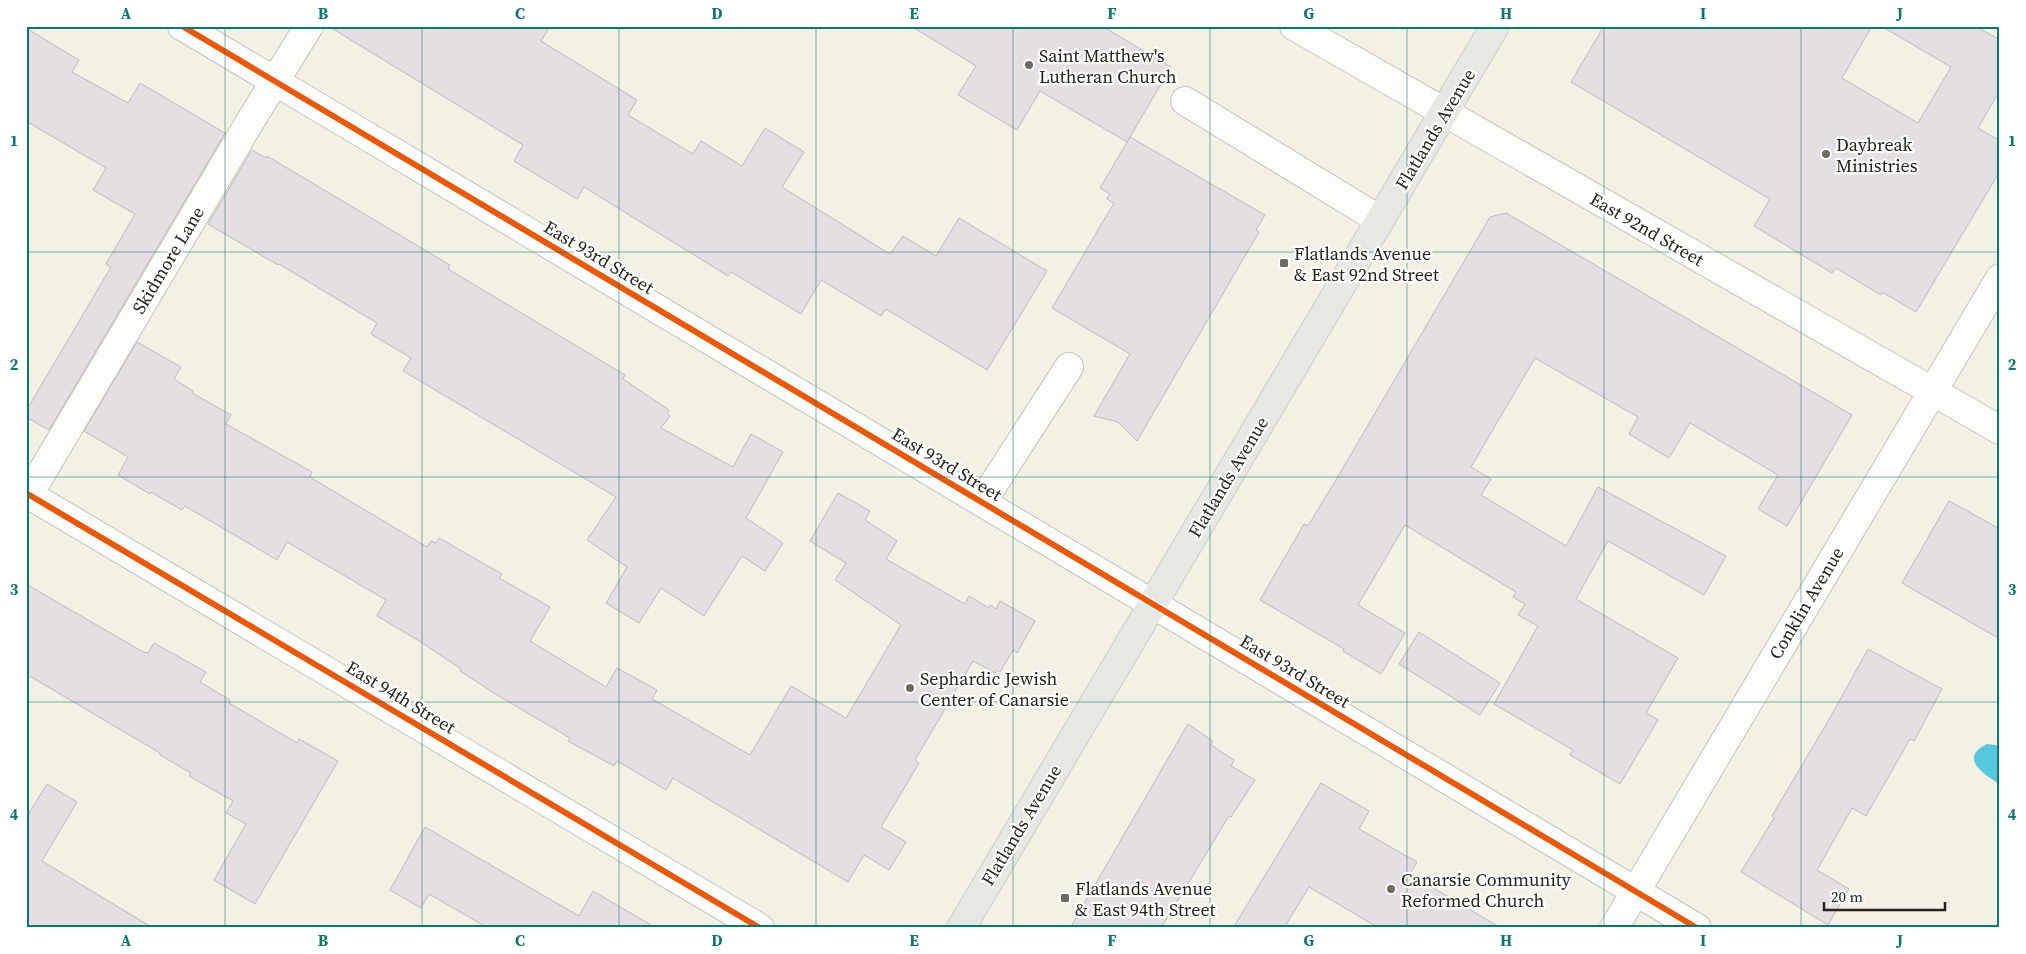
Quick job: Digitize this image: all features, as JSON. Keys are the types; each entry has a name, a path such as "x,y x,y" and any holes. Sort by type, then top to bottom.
{"main road":[{"name":"Flatlands Avenue","path":"961,928 1496,26"}],"street":[{"name":"East 93rd Street","path":"182,26 1697,928"},
{"name":"Skidmore Lane","path":"28,493 274,81 309,26"},
{"name":"East 92nd Street","path":"1294,26 2000,430"},
{"path":"1185,101 1380,220"},
{"name":"Conklin Avenue","path":"1614,928 2000,278"},
{"path":"982,502 1069,367"},
{"name":"East 94th Street","path":"28,493 760,928"}],"water":[{"path":"1987,744 2000,747 2000,784 1981,771 1974,760 1979,749"}],"building":[{"path":"328,26 550,26 541,41 637,100 628,115 693,154 701,141 742,166 765,128 804,152 782,187 890,254 903,236 936,256 959,218 1047,271 987,370 886,309 881,316 821,280 801,314 731,272 728,276 584,187 577,199 514,161 523,145"},
{"path":"911,26 1102,26 1171,67 1127,142 1040,91 1017,130 958,95 976,66"},
{"path":"1604,26 1872,26 1842,78 1918,123 1951,67 1881,26 1975,26 2000,40 2000,90 1978,128 2000,141 2000,171 1916,312 1882,292 1881,295 1836,268 1832,273 1754,226 1770,199 1571,82"},
{"path":"26,28 79,60 72,72 128,103 140,83 225,133 49,430 26,417 26,411 111,267 106,264 135,214 93,190 106,168 26,121"},
{"path":"1130,137 1265,215 1256,230 1259,232 1137,441 1118,422 1094,416 1130,354 1052,308 1114,203 1107,199 1110,194 1100,188"},
{"path":"252,150 266,158 267,156 450,265 448,269 625,375 623,379 669,410 667,414 670,416 661,428 733,467 751,434 783,452 746,518 783,543 765,571 742,556 704,616 661,588 639,623 606,603 627,567 587,540 616,497 403,371 411,358 371,334 377,323 208,224"},
{"path":"1506,213 1852,415 1787,526 1758,509 1778,475 1690,423 1669,458 1629,434 1638,417 1535,358 1471,467 1491,479 1481,495 1566,546 1598,487 1726,556 1704,595 1608,541 1576,599 1678,658 1646,713 1658,720 1620,784 1570,755 1573,750 1494,704 1538,626 1518,615 1525,604 1513,597 1516,592 1405,525 1358,605 1405,633 1381,674 1343,651 1344,649 1260,600 1304,524 1308,526 1340,473 1490,217"},
{"path":"137,342 181,367 174,379 193,391 192,393 231,415 226,424 312,472 310,477 427,547 431,541 436,543 439,538 502,574 499,578 550,607 530,641 606,687 617,668 657,690 652,699 750,755 791,686 846,718 901,625 835,580 846,563 810,541 838,493 870,511 865,520 897,541 886,559 965,604 969,596 989,608 990,605 996,609 1000,601 1035,621 1017,653 1013,650 1000,672 997,670 995,673 973,661 915,760 919,763 881,827 906,842 889,870 864,855 848,882 673,778 666,790 617,761 614,766 568,741 570,738 497,695 421,642 377,616 386,600 287,542 277,560 185,506 182,510 118,475 128,457 84,431"},
{"path":"1949,501 2000,529 2000,639 1902,583"},
{"path":"26,584 145,653 148,653 154,643 206,672 200,682 230,700 229,703 297,743 299,739 338,761 255,904 214,880 246,824 226,813 233,801 189,776 191,773 160,755 160,753 26,674"},
{"path":"1419,632 1500,683 1480,715 1399,664"},
{"path":"1868,649 1942,689 1914,741 1910,739 1866,816 1852,808 1817,870 1849,889 1828,925 1741,872 1774,818 1772,816"},
{"path":"1188,724 1213,741 1211,745 1234,760 1231,766 1255,780 1231,817 1229,816 1161,928 1070,928"},
{"path":"1321,783 1369,811 1359,829 1417,862 1410,874 1501,928 1379,928 1309,887 1284,928 1233,928"},
{"path":"47,784 77,802 42,861 153,928 26,928 26,818"},
{"path":"425,827 579,916 593,891 656,928 488,928 429,894 421,908 390,890"}],"cycle path":[{"path":"182,26 1697,928"},
{"path":"26,493 760,928"}],"place":[{"name":"Saint Matthew's Lutheran Church","path":"1029,65"},
{"name":"Daybreak Ministries","path":"1826,154"},
{"name":"Flatlands Avenue & East 92nd Street","path":"1284,263"},
{"name":"Sephardic Jewish Center of Canarsie","path":"910,688"},
{"name":"Canarsie Community Reformed Church","path":"1391,889"},
{"name":"Flatlands Avenue & East 94th Street","path":"1065,898"}]}
